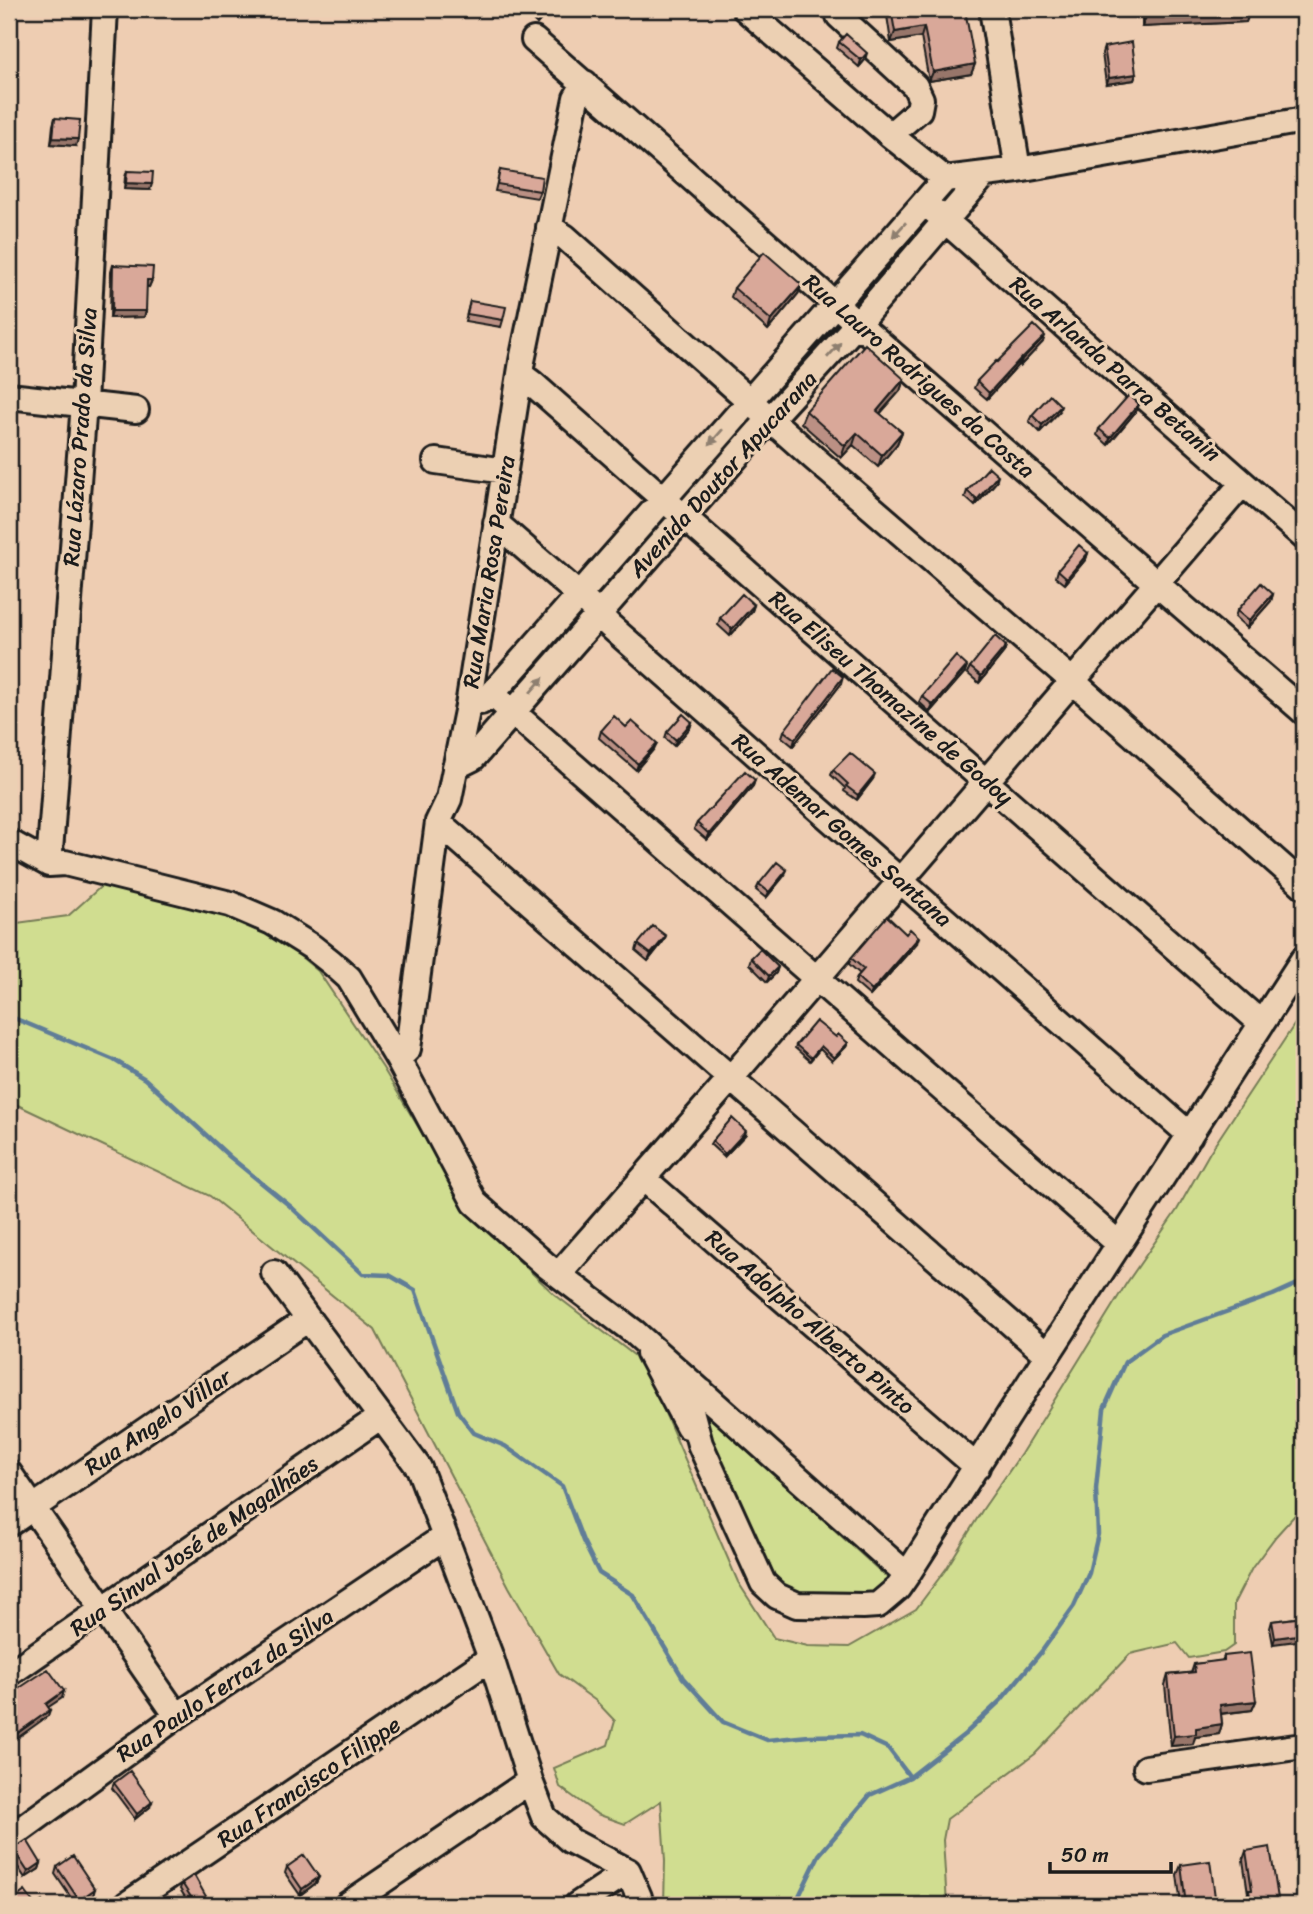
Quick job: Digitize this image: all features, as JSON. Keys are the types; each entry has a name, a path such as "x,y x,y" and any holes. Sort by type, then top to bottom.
{"street":[{"name":"Rua Lázaro Prado da Silva","path":"49,864 84,403 105,9"},
{"path":"745,9 945,179 1018,170 1304,120"},
{"path":"992,9 1018,170"},
{"path":"839,16 915,86 921,99 919,110 890,135"},
{"name":"Rua Lauro Rodrigues da Costa","path":"534,40 1304,712"},
{"name":"Rua Maria Rosa Pereira","path":"398,1059 408,1049 438,822 449,799 468,706 520,374 576,97 585,83"},
{"name":"Avenida Doutor Apucarana","path":"455,767 473,758 858,323 985,174"},
{"name":"Avenida Doutor Apucarana","path":"468,706 479,704 492,694 945,179"},
{"name":"Rua Arlanda Parra Betanin","path":"924,202 1304,537"},
{"path":"550,227 565,237 1304,886"},
{"name":"Rua Eliseu Thomazine de Godoy","path":"520,374 617,456 662,499 1262,1023"},
{"path":"9,396 135,410"},
{"path":"436,461 505,471"},
{"path":"559,1274 1243,483"},
{"name":"Rua Ademar Gomes Santana","path":"496,523 1189,1135"},
{"path":"492,694 1119,1244"},
{"path":"438,822 1047,1355"},
{"path":"9,842 49,864 65,863 230,904 272,922 312,947 349,978 398,1059 475,1203 643,1340 907,1575"},
{"path":"702,1392 690,1392 689,1401 700,1444 763,1583 777,1596 797,1605 878,1605 898,1588 907,1575 1304,958"},
{"name":"Rua Adolpho Alberto Pinto","path":"643,1178 977,1467"},
{"path":"274,1273 419,1468 491,1658 544,1817 571,1841 628,1871 640,1905"},
{"name":"Rua Angelo Villar","path":"9,1524 308,1319"},
{"path":"643,1340 700,1444"},
{"name":"Rua Sinval José de Magalhães","path":"9,1674 380,1417"},
{"path":"9,1473 177,1716"},
{"name":"Rua Paulo Ferraz da Silva","path":"9,1838 177,1716 444,1536"},
{"name":"Rua Francisco Filippe","path":"127,1905 491,1658"},
{"path":"1146,1768 1304,1753"},
{"path":"347,1905 530,1781"},
{"path":"576,1905 628,1871"}],"green space":[{"path":"107,881 239,919 282,941 318,971 383,1068 471,1215 554,1294 643,1362 738,1582 774,1638 808,1646 849,1647 916,1609 946,1569 1021,1454 1126,1284 1177,1210 1210,1152 1304,1010 1304,1505 1252,1568 1234,1603 1234,1645 1224,1652 1189,1658 1177,1643 1130,1654 1035,1754 947,1819 943,1840 947,1905 664,1905 665,1861 661,1801 625,1824 597,1814 560,1787 554,1768 608,1745 615,1721 596,1701 559,1674 509,1587 375,1330 210,1196 9,1101 9,921 17,923 68,916"},
{"path":"703,1411 892,1582 874,1598 795,1594 777,1584 692,1413"}],"building":[{"path":"891,9 954,9 954,12 965,10 975,64 933,72 924,27 895,32"},
{"path":"1145,9 1250,9 1250,12 1146,17"},
{"path":"846,34 867,53 861,60 839,42"},
{"path":"1132,42 1136,74 1109,78 1104,47"},
{"path":"55,118 80,120 78,139 53,138"},
{"path":"500,170 542,177 540,191 497,184"},
{"path":"127,171 153,172 152,184 126,183"},
{"path":"764,252 802,285 771,320 734,288"},
{"path":"113,265 153,267 152,280 147,280 146,311 112,311"},
{"path":"470,301 506,307 503,320 467,314"},
{"path":"1034,325 1045,336 989,393 977,381"},
{"path":"865,344 904,379 877,411 902,432 882,455 857,433 845,446 806,411"},
{"path":"1050,395 1061,406 1042,425 1032,415"},
{"path":"1129,395 1139,404 1110,438 1099,429"},
{"path":"989,467 998,475 977,500 967,491"},
{"path":"1079,545 1088,553 1067,578 1058,570"},
{"path":"1261,583 1273,594 1249,621 1237,611"},
{"path":"742,594 754,605 732,629 720,618"},
{"path":"995,636 1006,646 981,676 970,667"},
{"path":"956,656 967,666 933,705 922,696"},
{"path":"832,668 843,677 795,739 784,731"},
{"path":"683,714 692,722 676,740 667,732"},
{"path":"614,716 626,727 632,721 657,743 638,764 601,731"},
{"path":"850,753 875,774 858,795 846,786 848,784 833,770"},
{"path":"745,771 755,780 709,834 697,823"},
{"path":"777,862 787,870 769,892 759,884"},
{"path":"887,916 906,934 910,929 919,937 872,991 857,977 864,969 851,958"},
{"path":"653,926 666,936 651,954 638,944"},
{"path":"760,949 778,967 769,976 751,958"},
{"path":"816,1021 848,1043 834,1058 821,1046 811,1058 796,1045"},
{"path":"732,1118 746,1131 725,1154 712,1141"},
{"path":"1304,1617 1304,1634 1275,1638 1272,1621"},
{"path":"1250,1653 1256,1701 1220,1705 1222,1724 1196,1728 1196,1734 1174,1736 1168,1675 1195,1672 1194,1664"},
{"path":"48,1669 64,1691 46,1704 50,1710 9,1739 9,1695"},
{"path":"130,1771 152,1802 137,1814 114,1783"},
{"path":"27,1840 41,1863 28,1872 13,1849"},
{"path":"1270,1847 1279,1905 1251,1905 1249,1890 1252,1890 1246,1851"},
{"path":"304,1855 319,1877 302,1889 287,1867"},
{"path":"73,1856 95,1889 79,1900 57,1867"},
{"path":"1210,1861 1216,1904 1186,1905 1181,1865"},
{"path":"194,1875 208,1900 199,1905 196,1905 182,1883"},
{"path":"25,1891 35,1905 10,1905 9,1903"},
{"path":"158,1897 164,1905 145,1905"}],"waterway":[{"path":"9,1016 114,1060 145,1079 363,1274 389,1275 415,1290 458,1412 474,1433 505,1446 562,1486 583,1541 599,1573 633,1595 683,1678 723,1722 767,1740 860,1735 888,1748 910,1777"},
{"path":"800,1905 799,1896 819,1855 870,1795 910,1777 965,1734 1001,1700 1042,1651 1074,1606 1089,1573 1098,1534 1096,1489 1104,1409 1125,1362 1162,1335 1304,1281"}]}
